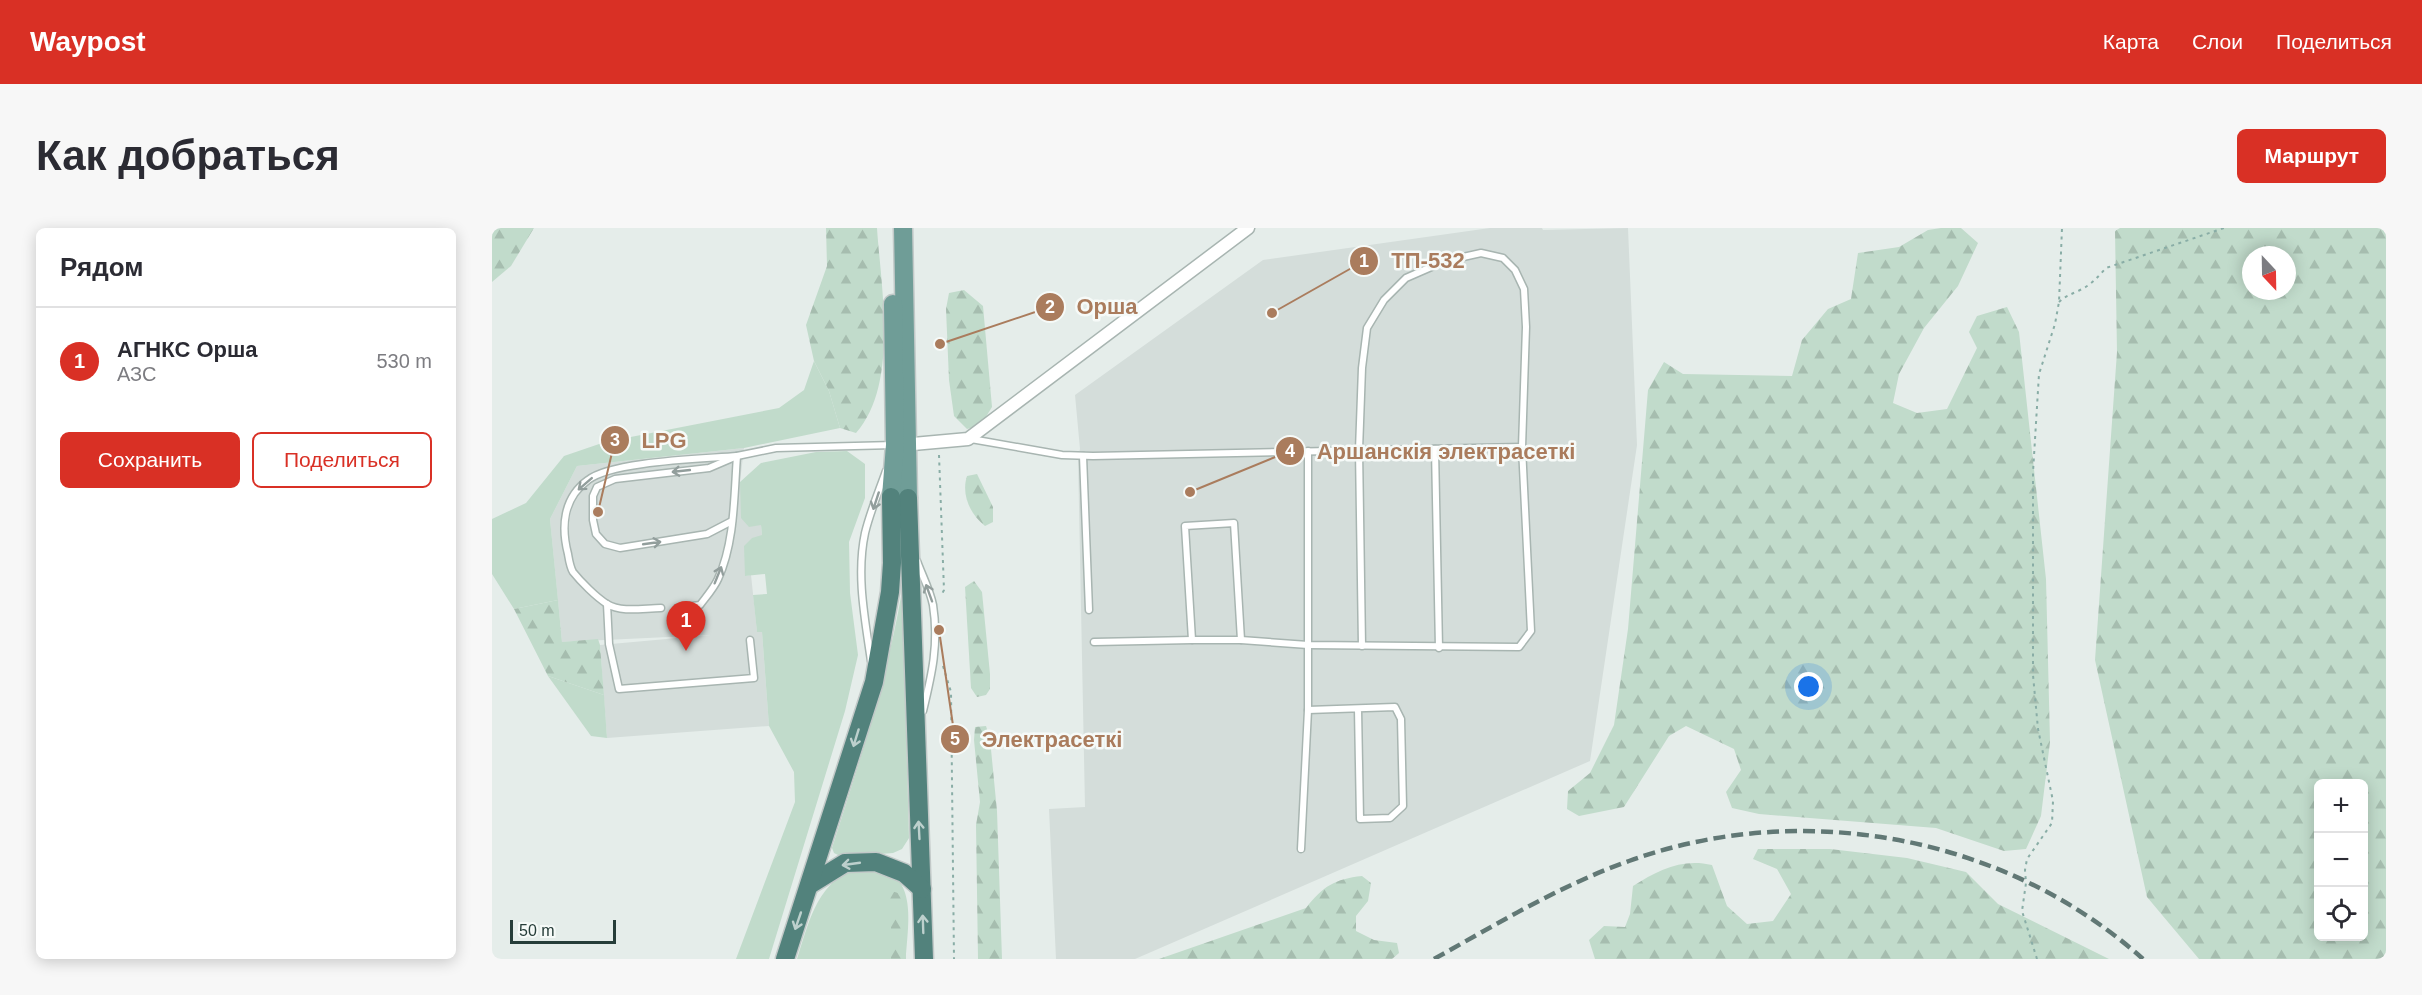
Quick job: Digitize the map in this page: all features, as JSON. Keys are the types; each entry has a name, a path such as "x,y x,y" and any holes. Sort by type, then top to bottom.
{"highway":[{"path":"900,497 910,542 924,959"},
{"path":"785,959 811,884 874,682 890,592 900,497"},
{"path":"811,884 845,863 876,862 904,873 922,889"}],"main road":[{"path":"892,228 902,445"},
{"path":"900,497 903,228"}],"street":[{"path":"902,445 968,438 1248,228"}],"lane":[{"path":"1094,642 1242,640 1308,645 1439,648 1519,647 1531,631 1522,447 1526,347 1524,289 1515,270 1503,258 1481,253 1446,261 1406,278 1384,300 1367,328 1362,368 1359,450 1362,646"},
{"path":"968,438 1062,455 1083,456 1522,447"},
{"path":"661,608 621,609 607,604 572,571 565,543 564,515 571,497 588,479 611,470 637,465 737,456 776,448 902,445 866,533 862,564 863,604 874,682"},
{"path":"1435,448 1439,648"},
{"path":"1301,849 1308,710 1308,451"},
{"path":"677,608 700,605 718,580 732,520 737,456"},
{"path":"732,520 707,534 620,548 605,544 596,534 593,502 597,488 615,479 709,468 737,456"},
{"path":"1083,456 1089,610"},
{"path":"1192,640 1185,526 1234,523 1242,640"},
{"path":"607,604 609,644 619,689 754,678 750,640"},
{"path":"1308,710 1395,707 1401,719 1403,806 1390,818 1360,819 1358,709"}],"path":[{"path":"2037,959 2022,911 2026,883 2025,870 2027,859 2052,823 2053,801 2038,729 2033,675 2033,472 2039,374 2055,324 2059,302 2062,228"},
{"path":"2059,302 2095,280 2106,268 2224,228"},
{"path":"938,604 944,590 939,441"},
{"path":"941,661 951,692 954,959"}],"shaded area":[{"path":"1490,228 1542,228 1543,230 1628,228 1637,445 1590,761 1135,959 1056,959 1049,809 1085,807 1078,456 1080,449 1075,395 1263,260"},
{"path":"744,448 740,482 761,525 762,535 746,576 751,575 757,632 762,632 769,726 607,738 600,645 711,635 562,642 550,519 577,466"}],"green space":[{"path":"492,228 534,228 511,266 492,282"},
{"path":"826,228 877,228 883,306 883,362 878,389 869,413 856,433 840,428 829,391 814,361 806,325 827,266"},
{"path":"1961,228 1978,243 1958,286 1924,328 1899,374 1893,403 1917,413 1947,409 1977,348 1969,332 1977,316 2007,307 2019,332 2046,579 2050,742 2041,816 2026,849 2004,851 1936,828 1759,814 1732,808 1726,792 1741,770 1734,749 1686,726 1669,736 1624,807 1579,816 1567,809 1568,791 1590,773 1614,725 1628,629 1648,390 1664,362 1683,374 1792,376 1802,340 1828,309 1851,299 1858,253 1899,247 1928,230"},
{"path":"2120,228 2386,228 2386,959 2199,959 2147,897 2095,660 2117,352 2115,231"},
{"path":"964,290 983,306 992,407 981,425 967,429 954,416 949,380 946,309 949,293"},
{"path":"814,361 829,391 840,428 744,448 577,466 550,519 558,600 514,609 492,574 492,519 526,503 564,456 605,442 779,408 804,390"},
{"path":"847,451 865,464 865,498 849,542 850,593 858,655 845,711 769,959 736,959 795,802 794,772 769,726 762,632 757,632 753,595 767,594 765,574 745,576 744,546 752,538 762,535 761,525 749,527 741,518 740,482 761,463 816,452"},
{"path":"977,474 993,507 993,522 985,526 971,510 966,497 967,476"},
{"path":"974,581 982,592 990,674 990,689 986,695 977,697 971,688 965,587"},
{"path":"902,591 909,838 902,849 893,853 842,857 834,853 832,848 889,656"},
{"path":"558,600 562,642 598,639 604,695 548,676 514,609"},
{"path":"548,676 604,695 607,738 591,736"},
{"path":"986,726 990,739 997,811 1002,959 978,959 976,825 980,802 974,740 975,727"},
{"path":"1758,849 1830,849 1907,858 1966,872 1998,904 2109,959 1595,959 1589,940 1604,926 1625,927 1630,914 1633,886 1661,870 1680,864 1712,865 1727,906 1747,924 1773,921 1791,894 1777,869 1753,859"},
{"path":"851,870 884,870 895,876 902,885 908,909 906,959 797,959 821,896 839,877"},
{"path":"1362,876 1371,883 1368,901 1356,916 1356,931 1374,940 1397,943 1399,953 1392,959 1159,959 1306,908 1318,894 1330,885 1344,879"},
{"path":"888,890 898,893 903,901 906,959 891,959 891,921 885,900"}],"railway":[{"path":"1434,959 1554,893 1629,861 1695,842 1763,832 1832,832 1900,840 1966,857 2029,883 2089,917 2143,959"}],"place":[{"name":"ТП-532","path":"1272,313"},
{"name":"Орша","path":"940,344"},
{"name":"Аршанскія электрасеткі","path":"1190,492"},
{"name":"LPG","path":"598,512"},
{"name":"Электрасеткі","path":"939,630"},
{"name":"АГНКС Орша","path":"686,651"}]}
